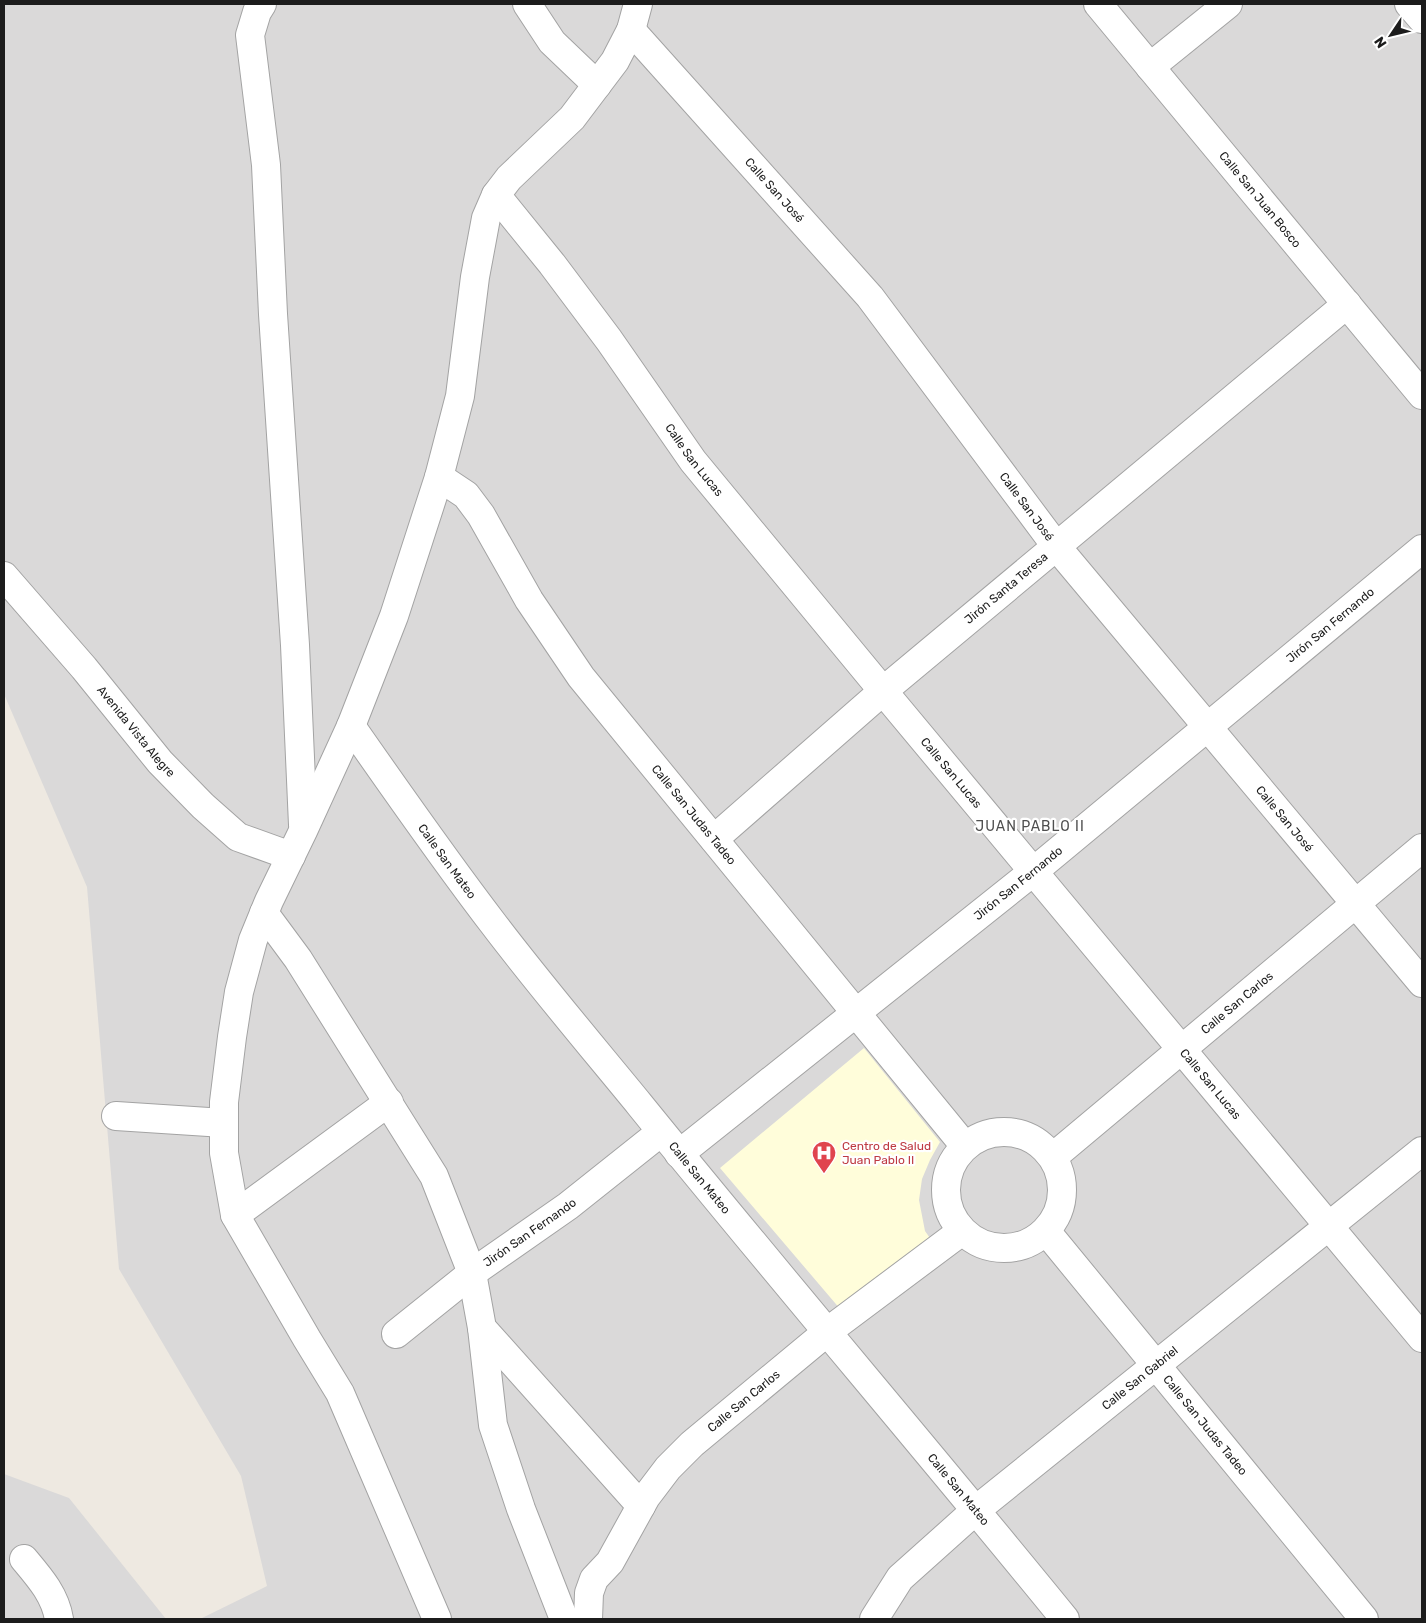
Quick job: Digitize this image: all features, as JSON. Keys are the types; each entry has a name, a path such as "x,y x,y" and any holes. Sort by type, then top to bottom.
{"street":[{"path":"262,4 257,12 250,35 266,165 273,314 295,645 303,831"},
{"path":"526,4 552,42 597,85"},
{"path":"437,1619 340,1393 235,1215 224,1153 224,1102 232,1037 239,992 253,940 351,726 394,616 439,477 460,396 475,277 486,218 496,195 509,178 572,118 615,61 631,30 638,4"},
{"name":"Calle San Juan Bosco","path":"1098,4 1422,395"},
{"path":"1150,67 1228,4"},
{"path":"1409,4 1422,19"},
{"name":"Calle San José","path":"631,30 870,297 1056,546 1422,983"},
{"name":"Calle San Lucas","path":"496,195 552,264 609,340 693,460 1422,1338"},
{"name":"Jirón Santa Teresa","path":"714,839 883,691 1347,304"},
{"name":"Calle San Judas Tadeo","path":"439,477 466,495 481,515 529,600 581,677 964,1145"},
{"name":"Jirón San Fernando","path":"679,1154 1034,871 1422,549"},
{"name":"Avenida Vista Alegre","path":"4,576 84,668 160,762 203,806 238,837 291,856"},
{"name":"Calle San Mateo","path":"351,726 492,922 679,1154 1065,1619"},
{"name":"Calle San Carlos","path":"1053,1157 1422,848"},
{"path":"264,913 298,959 434,1176 472,1273 482,1328 493,1425 521,1509 564,1619"},
{"path":"235,1215 389,1102"},
{"path":"116,1116 224,1123"},
{"path":"1001,1131 1021,1133 1039,1143 1053,1157 1061,1176 1063,1196 1057,1215 1046,1232 1026,1244 1004,1249 981,1244 962,1231 949,1211 945,1188 950,1164 964,1145 982,1135 1001,1131"},
{"name":"Jirón San Fernando","path":"396,1334 472,1273 568,1206 661,1132"},
{"name":"Calle San Gabriel","path":"874,1619 900,1578 976,1510 1422,1152"},
{"name":"Calle San Carlos","path":"588,1619 589,1592 594,1578 610,1562 642,1506 668,1468 692,1444 827,1332 962,1231"},
{"name":"Calle San Judas Tadeo","path":"1046,1232 1364,1619"},
{"path":"482,1328 642,1506"},
{"path":"24,1559 43,1582 56,1604 59,1619"}],"shaded area":[{"path":"4,4 1422,4 1422,1619 200,1619 267,1586 241,1476 119,1269 87,887 4,694"},
{"name":"Centro de Salud Juan Pablo II","path":"864,1048 940,1142 922,1179 919,1200 925,1231 932,1241 841,1310 720,1168"},
{"path":"4,1474 69,1498 166,1619 4,1619"}],"place":[{"name":"Centro de Salud Juan Pablo II","path":"824,1174"}],"district":[{"name":"JUAN PABLO II","path":"1030,826"}]}
